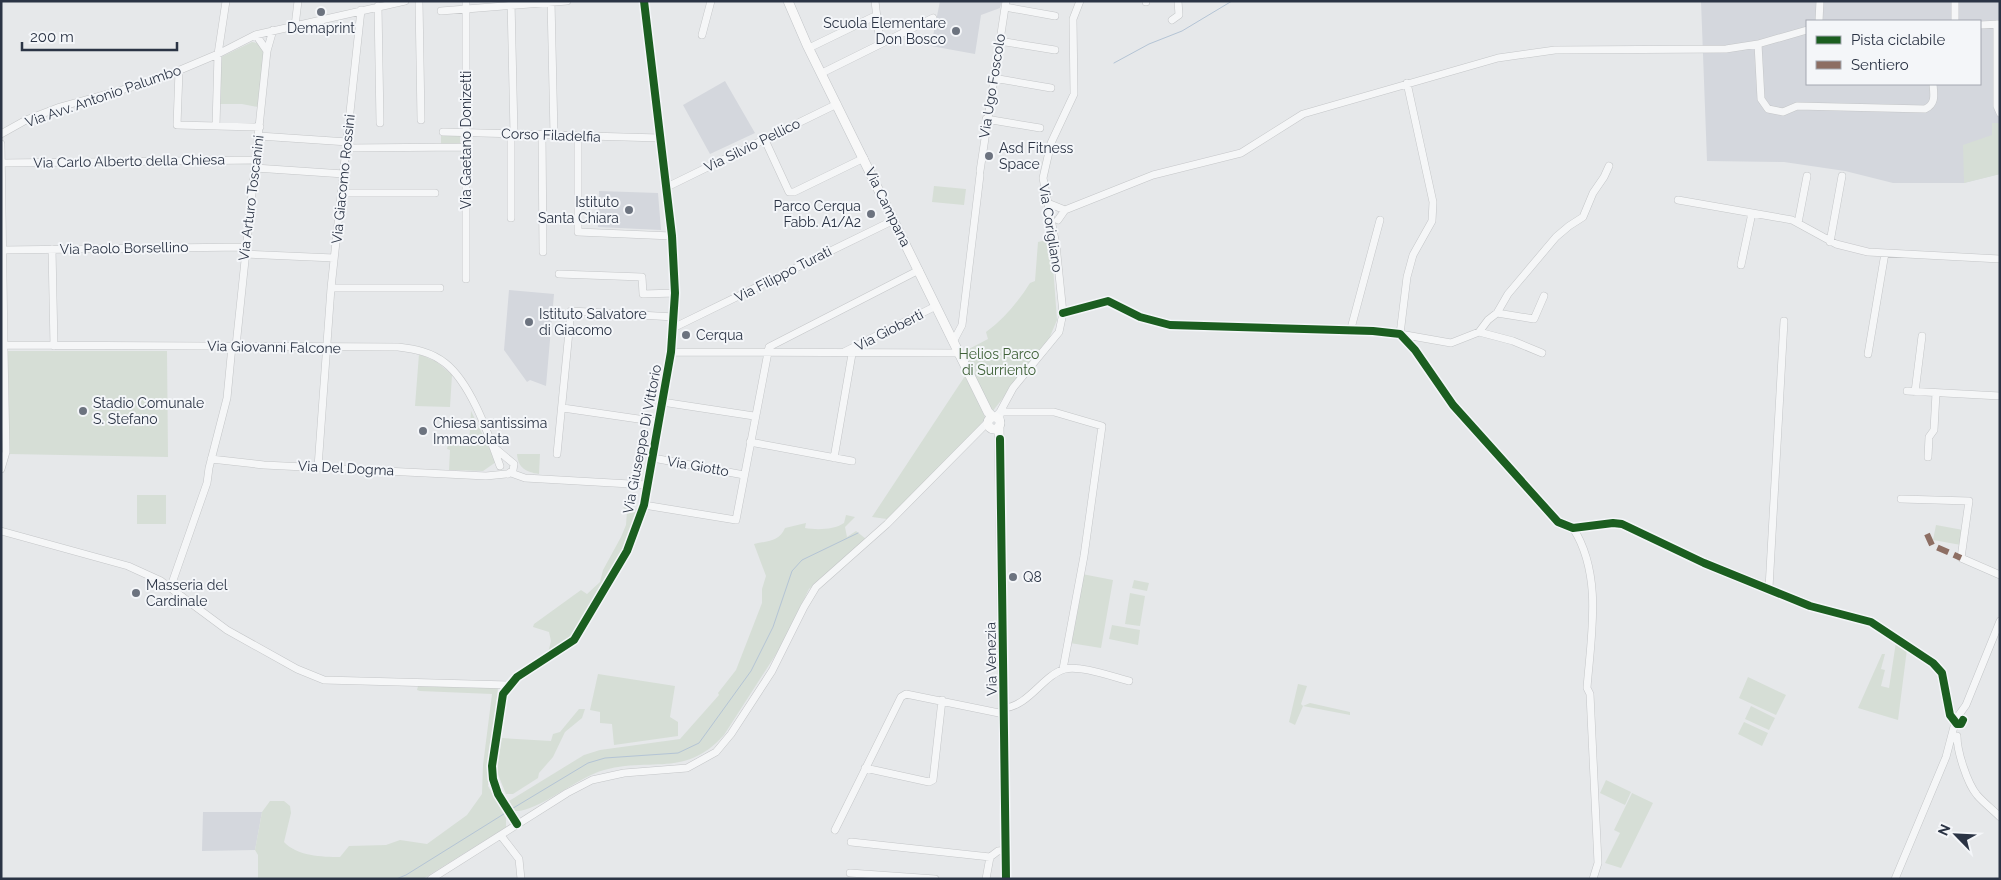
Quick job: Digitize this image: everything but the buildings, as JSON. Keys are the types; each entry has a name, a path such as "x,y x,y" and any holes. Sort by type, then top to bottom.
{"main road":[{"name":"Via Campana","path":"788,1 809,48 1000,439"},
{"name":"Via Venezia","path":"1000,439 1006,879"}],"street":[{"path":"216,126 218,54 226,1"},
{"path":"295,26 298,1"},
{"name":"Via Avv. Antonio Palumbo","path":"1,134 26,120 60,107 154,81 218,54 256,35 405,1"},
{"path":"419,1 421,120"},
{"path":"441,11 466,5 566,1"},
{"name":"Via Giuseppe Di Vittorio","path":"509,684 566,647 579,634 628,551 644,505 648,485 671,352 675,293 667,187 644,1"},
{"path":"702,35 711,1"},
{"path":"876,1 880,44"},
{"name":"Via Corigliano","path":"431,879 517,824 592,780 624,773 687,768 716,752 731,734 772,671 816,587 863,548 992,421 1013,388 1060,332 1064,313 1056,245 1043,178 1051,143 1074,94 1073,19 1080,1"},
{"path":"1172,20 1179,15 1178,1"},
{"path":"1820,1 1820,20"},
{"path":"1955,1 1955,20"},
{"path":"551,2 554,135"},
{"path":"511,4 511,218"},
{"path":"1005,4 1055,16"},
{"name":"Via Ugo Foscolo","path":"953,342 962,325 986,119 1005,4"},
{"name":"Via Gaetano Donizetti","path":"466,5 466,279"},
{"path":"378,6 380,123"},
{"name":"Via Giacomo Rossini","path":"318,467 331,288 361,10"},
{"path":"809,48 877,16"},
{"path":"822,73 933,18"},
{"path":"1981,25 1999,24 1997,106 2000,113"},
{"name":"Via Arturo Toscanini","path":"171,586 204,496 211,459 224,413 234,346 268,51 273,30"},
{"path":"1058,220 1065,210 1153,175 1231,157 1303,114 1498,58 1555,50 1726,50 1758,44 1806,30"},
{"path":"256,35 268,51"},
{"path":"999,41 1056,50"},
{"path":"1758,44 1761,99 1768,109 1776,112 1783,112 1797,106 1925,109 1931,107 1934,102 1933,85"},
{"path":"179,70 178,125 260,127"},
{"path":"993,78 1052,88"},
{"path":"1406,83 1433,202 1432,221 1413,255 1402,300 1400,334 1415,350 1453,405 1472,428 1558,522 1573,528 1613,523 1622,524 1704,562 1810,606 1871,622 1933,663 1942,673 1950,715 1960,719"},
{"name":"Via Silvio Pellico","path":"667,187 837,104"},
{"path":"986,119 1040,128"},
{"name":"Corso Filadelfia","path":"443,132 660,138"},
{"path":"542,134 543,252"},
{"path":"259,136 347,145 466,147"},
{"path":"578,136 578,232 672,236"},
{"path":"764,138 789,192 794,192 864,158"},
{"path":"1,144 6,452 1,469"},
{"name":"Via Carlo Alberto della Chiesa","path":"2,163 256,160"},
{"path":"1064,313 1108,301 1140,317 1170,325 1400,334 1451,343 1479,332 1488,320 1497,313 1508,294 1534,262 1568,226 1583,217 1593,193 1604,177 1608,166"},
{"path":"255,168 344,174"},
{"path":"1798,223 1807,176"},
{"path":"1830,242 1842,176"},
{"path":"342,193 435,193"},
{"path":"1678,200 1798,223 1830,242 1853,249 1885,253 2000,259"},
{"path":"1050,204 1065,210"},
{"path":"1741,265 1752,213"},
{"name":"Via Filippo Turati","path":"673,328 894,220"},
{"path":"1350,332 1380,220"},
{"path":"52,249 54,346"},
{"name":"Via Paolo Borsellino","path":"3,250 245,250 334,258"},
{"path":"1868,354 1885,253"},
{"path":"644,505 736,520 766,354 771,344 919,270"},
{"path":"559,274 642,277 643,294 675,293"},
{"path":"331,288 440,288"},
{"path":"1497,313 1534,319 1544,296"},
{"name":"Via Gioberti","path":"841,354 936,306"},
{"path":"557,454 571,311 674,317"},
{"path":"1769,588 1784,322"},
{"path":"1479,332 1513,341 1542,353"},
{"path":"1922,336 1911,391 2000,396"},
{"name":"Via Giovanni Falcone","path":"3,347 234,346 412,349 438,358 453,371 467,391 494,447 500,467"},
{"path":"671,352 960,354"},
{"path":"834,458 852,354"},
{"path":"1928,456 1929,437 1934,430 1936,392"},
{"path":"662,402 754,416"},
{"path":"563,408 659,422"},
{"path":"992,421 1059,413 1102,426 1084,556 1063,670"},
{"path":"750,442 852,461"},
{"name":"Via Giovanni Falcone","path":"494,447 507,460 513,462 510,471"},
{"name":"Via Giotto","path":"653,458 744,475"},
{"name":"Via Del Dogma","path":"211,459 264,465 480,475 510,471"},
{"path":"480,475 500,467 507,460"},
{"path":"500,467 529,478 648,485"},
{"path":"1901,499 1969,502 1961,558 2000,575"},
{"path":"1573,528 1584,554 1594,588 1587,688 1590,694 1598,863 1593,879"},
{"path":"1,531 128,566 171,586 227,630 297,668 324,680 509,684 501,702 492,766 494,786 517,824"},
{"path":"1895,879 2000,621"},
{"path":"2000,632 1960,719 1957,736 1958,749 1971,785 1976,794 2000,817"},
{"path":"835,830 901,697 910,693 1004,711 1021,702 1063,670 1076,668 1129,681"},
{"path":"865,768 929,782 933,780 942,700"},
{"path":"1946,757 1957,736"},
{"path":"501,835 519,859 521,879"},
{"path":"851,842 990,857"},
{"path":"986,879 990,857 998,851 1006,850"},
{"path":"850,873 935,879"}],"shaded area":[{"name":"Scuola Elementare Don Bosco","path":"940,1 1002,1 1000,8 981,15 975,54 931,46"},
{"path":"1701,1 2000,1 2000,174 1964,183 1893,183 1845,171 1784,162 1707,161"},
{"path":"725,81 755,133 710,154 683,105"},
{"name":"Istituto Santa Chiara","path":"599,191 658,193 661,230 598,227"},
{"name":"Istituto Salvatore di Giacomo","path":"509,290 554,294 546,386 530,380 527,382 504,350"},
{"path":"203,812 262,812 255,850 202,851"}],"green space":[{"path":"252,42 257,43 265,50 258,107 242,104 220,104 221,57"},
{"path":"1992,123 2000,123 2000,174 1964,183 1963,145 1992,135"},
{"path":"441,134 460,135 460,143 441,146"},
{"path":"934,186 966,189 964,205 932,202"},
{"name":"Helios Parco di Surriento","path":"1051,239 1057,320 1048,341 992,412 966,357 969,354 967,350 988,339 986,332 1005,316 1030,283 1035,281 1038,242"},
{"name":"Stadio Comunale S. Stefano","path":"8,351 167,351 168,457 9,454"},
{"path":"419,354 437,362 452,375 450,407 415,406"},
{"path":"965,376 986,419 887,519 872,517"},
{"path":"471,411 496,462 483,471 449,470 450,450 447,449 448,445 469,446"},
{"path":"517,454 540,454 539,474 530,472 521,466"},
{"path":"137,495 166,495 166,524 137,524"},
{"path":"623,507 639,509 627,543 575,632 566,641 548,653 551,641 549,632 533,627 534,624 581,590 587,594 600,582 603,570 626,525 627,511"},
{"path":"846,515 855,517 845,527 847,537 856,531 866,539 809,589 780,648 724,735 710,748 696,757 682,762 638,765 604,770 582,780 546,801 524,810 515,811 509,801 584,755 600,750 680,739 719,695 718,693 736,670 762,603 762,589 766,576 754,544 776,538 785,528 806,523 805,528 809,529 835,527 844,523"},
{"path":"1936,525 1963,530 1961,545 1933,540"},
{"path":"1082,574 1113,580 1101,648 1070,643"},
{"path":"1134,580 1149,583 1147,591 1132,588"},
{"path":"1130,593 1145,596 1140,626 1125,624"},
{"path":"1112,625 1140,630 1138,645 1109,639"},
{"path":"1896,642 1907,649 1898,720 1858,708 1882,654 1885,654 1881,669 1885,670 1881,686 1889,688"},
{"path":"598,674 675,686 670,717 678,722 678,736 614,745 612,724 600,723 600,712 590,710"},
{"path":"1748,677 1786,695 1776,715 1739,698"},
{"path":"1298,684 1307,686 1301,704 1303,706 1295,725 1289,722"},
{"path":"418,686 498,688 488,786 506,818 506,827 423,879 258,879 258,855 255,850 262,812 270,801 284,801 290,806 291,813 284,842 289,847 303,853 325,857 340,857 349,846 386,845 400,840 427,844 467,815 482,794 483,765 492,694 420,691 417,690"},
{"path":"1310,703 1350,712 1350,715 1303,706"},
{"path":"1751,706 1775,718 1769,730 1745,719"},
{"path":"579,709 585,709 582,718 565,732 553,757 539,773 538,778 513,794 506,794 497,772 501,738 551,741 553,734 560,732"},
{"path":"1744,722 1768,733 1762,746 1738,734"},
{"path":"1606,780 1631,792 1625,805 1600,793"},
{"path":"1632,793 1653,803 1621,868 1605,863 1620,833 1614,830"}],"waterway":[{"path":"1114,63 1149,44 1182,31 1232,1"},
{"path":"510,810 588,763 605,758 678,753 699,743 751,671 773,627 792,571 802,560 858,533"},
{"path":"396,879 406,875 507,812"}],"marked path":[{"path":"1927,534 1932,545 1961,558"}],"cycle path":[{"path":"517,824 498,794 493,779 492,766 503,694 517,677 574,640 627,551 644,505 671,352 675,293 672,236 644,1"},
{"path":"1063,313 1108,301 1140,317 1170,325 1373,331 1400,334 1415,350 1453,405 1558,522 1573,528 1613,523 1622,524 1704,563 1810,606 1871,622 1933,663 1942,673 1950,715 1957,724 1961,724 1963,720"},
{"path":"1000,439 1006,879"}],"place":[{"name":"Demaprint","path":"321,12"},
{"name":"Scuola Elementare Don Bosco","path":"956,31"},
{"name":"Asd Fitness Space","path":"989,156"},
{"name":"Istituto Santa Chiara","path":"629,210"},
{"name":"Parco Cerqua Fabb. A1/A2","path":"871,214"},
{"name":"Istituto Salvatore di Giacomo","path":"529,322"},
{"name":"Cerqua","path":"686,335"},
{"name":"Stadio Comunale S. Stefano","path":"83,411"},
{"name":"Chiesa santissima Immacolata","path":"423,431"},
{"name":"Q8","path":"1013,577"},
{"name":"Masseria del Cardinale","path":"136,593"}]}
